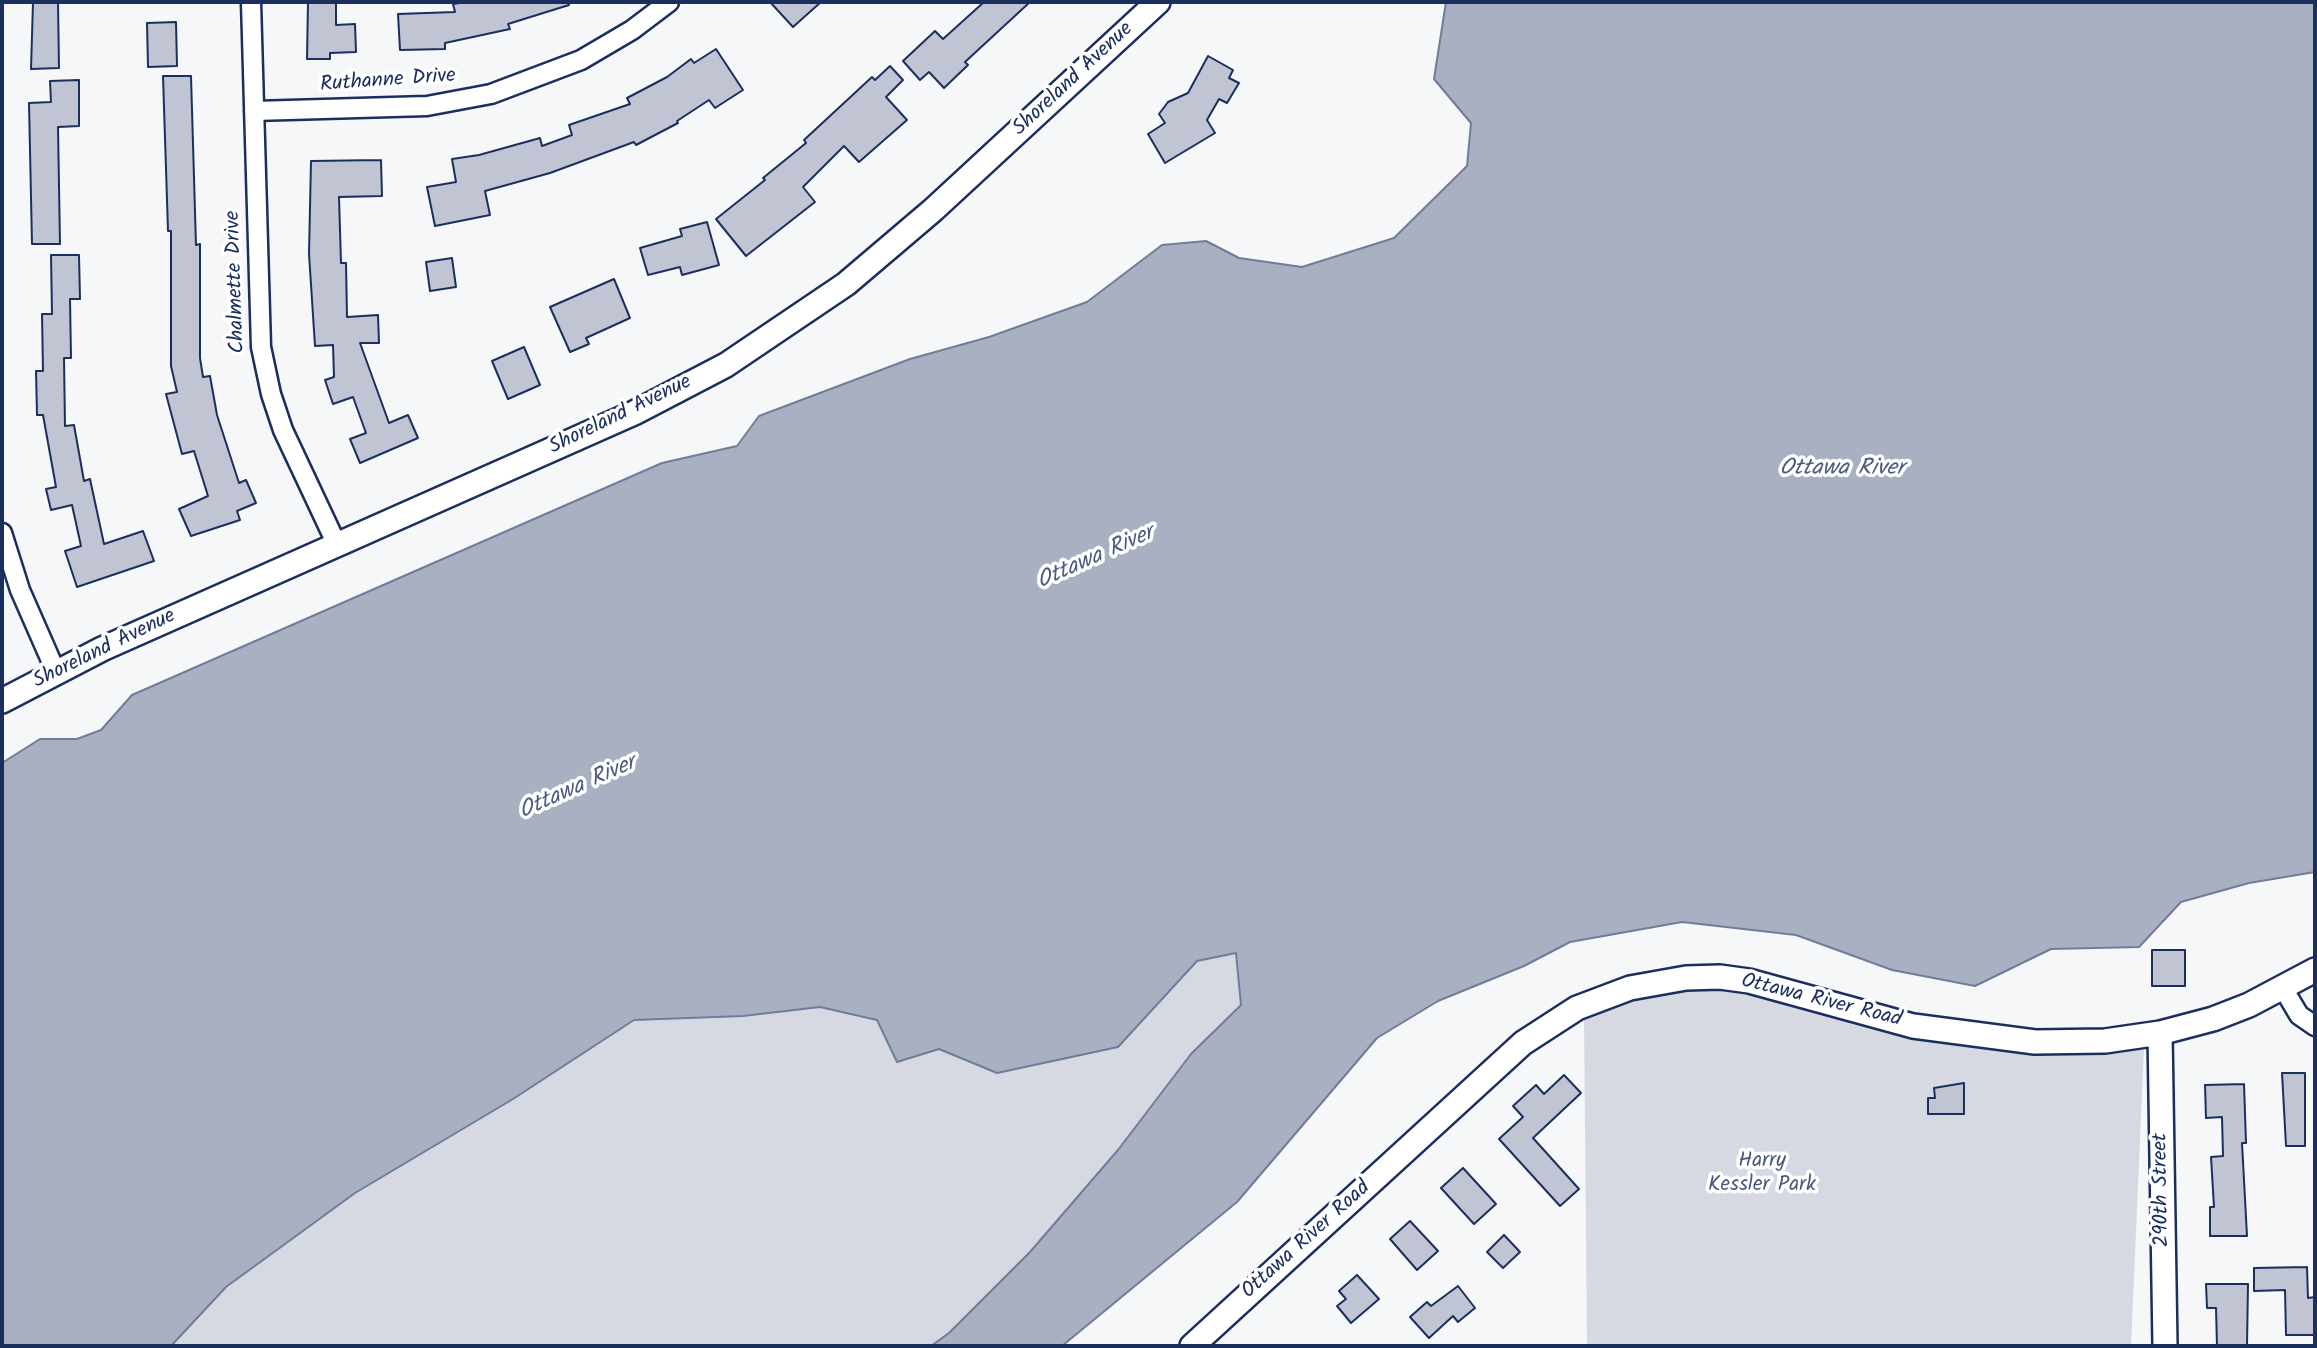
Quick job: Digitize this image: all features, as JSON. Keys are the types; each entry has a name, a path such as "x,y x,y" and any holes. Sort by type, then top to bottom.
{"street":[{"name":"Chalmette Drive","path":"251,2 259,329 263,362 283,430 337,545"},
{"name":"Ruthanne Drive","path":"254,111 427,106 491,94 581,60 632,30 669,2"},
{"name":"Shoreland Avenue","path":"2,701 102,649 634,412 737,358 846,284 943,200 1152,4"},
{"path":"2,533 20,590 56,672"},
{"name":"Ottawa River Road","path":"1192,1346 1523,1043 1577,1008 1630,988 1686,978 1739,980 1913,1026 2035,1042 2105,1041 2160,1033 2213,1019 2283,988 2315,970"},
{"path":"2283,988 2299,1014 2315,1026"},
{"name":"290th Street","path":"2160,1033 2165,1346"}],"green space":[{"path":"1237,953 1241,1005 1191,1054 1118,1150 1030,1252 949,1333 931,1346 171,1346 226,1287 355,1193 513,1099 634,1020 743,1016 820,1007 877,1020 897,1062 938,1049 998,1073 1118,1047 1197,961"},
{"name":"Harry Kessler Park","path":"1683,990 1736,990 1878,1029 1992,1049 2095,1052 2144,1048 2131,1346 1587,1346 1584,1018 1628,999"}],"water":[{"name":"Ottawa River","path":"1446,2 2315,2 2315,872 2249,883 2181,902 2139,947 2051,949 1975,986 1892,970 1796,935 1682,922 1570,942 1524,966 1438,1001 1377,1038 1237,1202 1062,1346 931,1346 949,1333 1030,1252 1118,1150 1191,1054 1241,1005 1236,953 1197,961 1118,1047 997,1073 939,1049 897,1062 877,1020 820,1007 743,1016 634,1020 513,1099 355,1193 226,1287 171,1346 2,1346 2,763 40,739 77,739 101,730 132,695 662,463 737,446 759,416 910,359 989,337 1087,302 1162,245 1206,241 1239,258 1302,267 1394,238 1467,166 1471,123 1434,79"}],"building":[{"path":"33,2 58,2 59,68 31,69"},
{"path":"308,2 336,2 336,25 355,24 356,52 330,53 330,59 307,59"},
{"path":"568,2 569,5 508,24 510,29 445,43 445,49 400,50 398,14 455,12 453,4"},
{"path":"770,2 821,2 793,27"},
{"path":"984,2 1030,2 965,62 968,65 944,88 929,72 920,80 903,61 935,31 943,39"},
{"path":"176,22 177,66 148,67 147,23"},
{"path":"716,49 743,90 715,108 709,100 677,121 678,123 636,145 634,142 550,173 485,191 490,215 435,226 427,187 456,182 452,159 479,155 540,138 542,146 572,135 569,125 630,104 627,98 667,77 691,59 694,63"},
{"path":"1208,56 1233,70 1229,78 1239,83 1227,103 1219,99 1207,120 1215,133 1165,163 1148,134 1165,123 1159,114 1168,102 1188,93"},
{"path":"890,66 903,80 886,97 907,120 859,162 844,146 803,187 815,202 746,256 716,219 806,143 804,140 872,77 875,80"},
{"path":"163,76 191,76 196,245 200,244 200,358 203,377 210,376 217,415 239,483 246,480 256,503 237,511 240,520 191,536 179,509 208,496 194,451 182,454 166,394 177,392 171,366 171,231 168,231"},
{"path":"79,80 79,126 58,127 60,244 32,244 29,103 51,102 50,81"},
{"path":"381,160 382,196 339,197 341,263 346,263 347,317 378,315 379,343 360,343 389,423 408,415 418,438 360,463 350,439 366,433 353,397 333,404 325,380 334,377 333,345 315,346 309,254 311,161"},
{"path":"707,222 719,265 682,275 680,267 648,275 640,248 682,236 680,229"},
{"path":"51,255 79,255 80,299 70,299 71,358 64,358 65,426 74,425 84,481 90,479 104,544 143,531 154,561 77,587 65,551 81,546 72,505 51,510 46,489 56,487 43,415 37,415 36,371 43,371 42,314 52,314"},
{"path":"452,258 456,287 430,291 426,262"},
{"path":"614,279 630,318 586,338 589,344 570,352 550,307"},
{"path":"524,347 540,385 508,399 492,361"},
{"path":"2152,950 2185,950 2185,986 2152,986"},
{"path":"2282,1073 2305,1073 2305,1146 2286,1146"},
{"path":"1564,1075 1581,1093 1533,1138 1579,1189 1560,1206 1499,1139 1523,1117 1513,1106 1536,1085 1544,1094"},
{"path":"1964,1083 1964,1114 1928,1114 1928,1098 1935,1098 1934,1088"},
{"path":"2244,1084 2246,1143 2242,1143 2247,1236 2210,1236 2210,1207 2214,1207 2211,1157 2223,1156 2222,1117 2206,1118 2205,1085"},
{"path":"1463,1168 1496,1204 1474,1224 1441,1188"},
{"path":"1410,1221 1438,1251 1417,1270 1390,1239"},
{"path":"1504,1235 1520,1252 1503,1268 1487,1252"},
{"path":"2307,1267 2308,1298 2315,1297 2315,1335 2286,1335 2285,1290 2254,1291 2254,1268"},
{"path":"1357,1275 1379,1299 1351,1323 1337,1306 1346,1299 1339,1291"},
{"path":"2206,1284 2248,1284 2247,1346 2217,1346 2216,1308 2207,1308"},
{"path":"1458,1286 1475,1308 1458,1322 1453,1316 1429,1338 1410,1317 1427,1302 1431,1306"}]}
